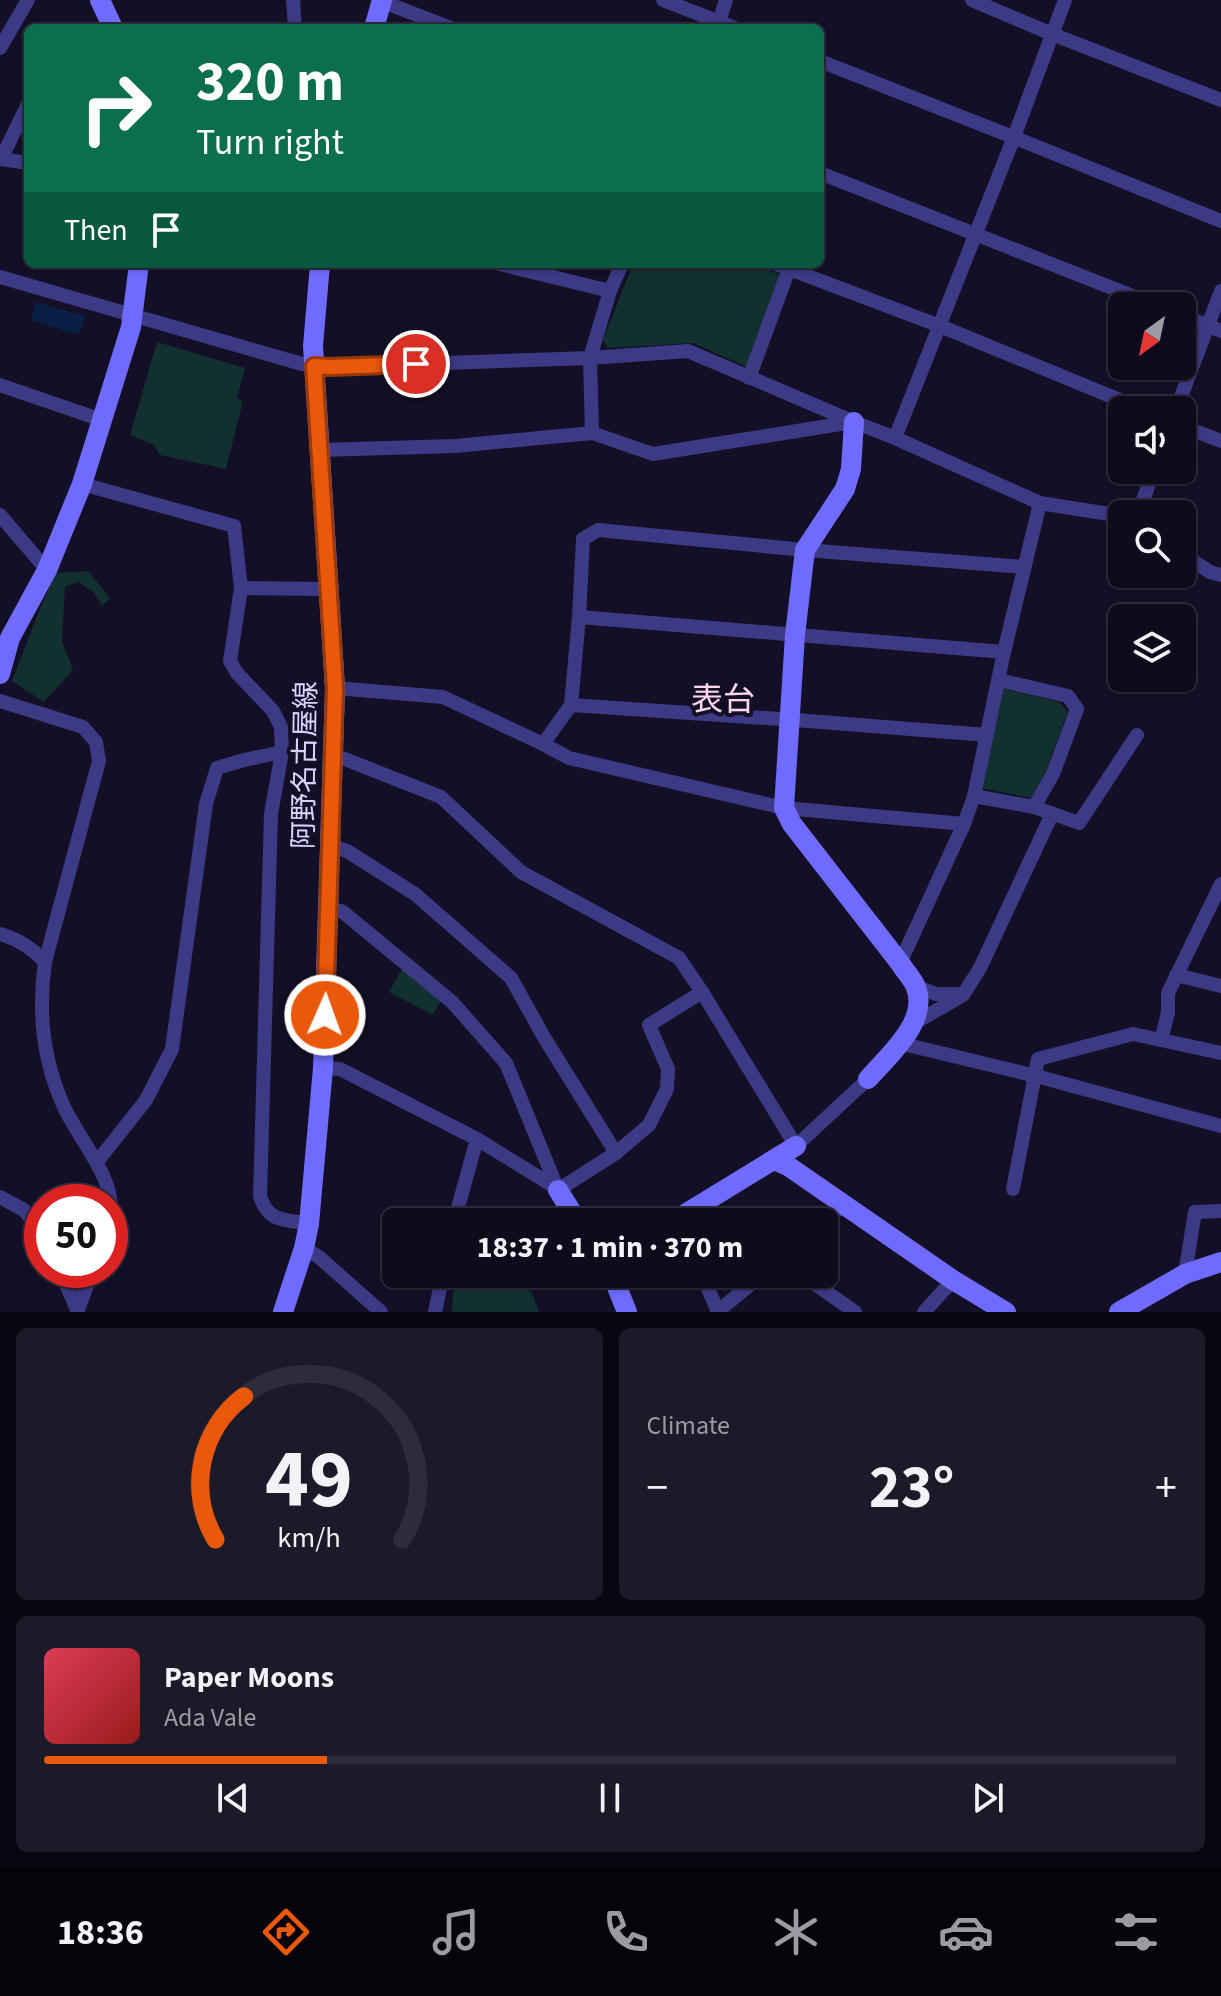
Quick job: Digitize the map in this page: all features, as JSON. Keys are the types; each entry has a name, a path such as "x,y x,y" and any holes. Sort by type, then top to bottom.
{"street":[{"path":"0,48 28,0"},
{"path":"100,0 111,24"},
{"path":"293,0 295,24"},
{"path":"375,24 381,0 441,24"},
{"path":"663,0 716,24"},
{"path":"718,24 726,0"},
{"path":"972,0 1221,100"},
{"path":"895,438 1065,0"},
{"path":"824,63 1221,221"},
{"path":"24,112 1,159 24,162"},
{"path":"824,175 1122,292"},
{"path":"0,674 10,638 47,570 82,484 134,315 139,268"},
{"name":"阿野名古屋線","path":"283,1312 309,1224 323,1068 331,846 335,688 313,346 320,268"},
{"path":"516,268 610,291"},
{"path":"592,433 590,358 620,268"},
{"path":"749,378 781,268"},
{"path":"787,268 1110,396"},
{"path":"0,277 314,366 590,358 688,351 1040,503 1108,514"},
{"path":"1183,396 1215,328 1221,291"},
{"path":"1196,321 1215,328"},
{"path":"0,385 102,420"},
{"path":"320,450 455,446 592,433 653,454 854,422"},
{"path":"697,1208 796,1146 868,1079 899,1043 913,1024 918,1004 915,986 900,963 792,824 784,808 788,720 805,550 845,489 851,469 854,422"},
{"path":"1196,431 1221,441"},
{"path":"82,484 234,526 241,588 230,661 237,673 273,711 281,727 282,752 271,814 260,1196 264,1208 273,1217 309,1224"},
{"path":"900,963 974,796 1040,503"},
{"path":"0,515 47,570"},
{"path":"543,744 571,705 583,539 598,530 1024,567"},
{"path":"1196,563 1221,575"},
{"path":"241,588 329,589"},
{"path":"579,617 1004,652"},
{"path":"999,680 1068,696 1077,709 1053,774 1034,807"},
{"path":"335,688 443,697 569,758 784,808 964,824"},
{"path":"0,701 83,727 96,742 99,761 45,962 41,990 44,1048 64,1107 97,1162 105,1184"},
{"path":"571,705 987,735"},
{"path":"974,796 1034,807 1079,823 1137,735"},
{"path":"97,1162 146,1100 172,1049 206,804 217,768 282,752"},
{"path":"332,754 441,797 521,872 679,958 796,1146"},
{"path":"913,1024 963,995 980,968 1052,814"},
{"path":"331,846 347,851 415,894 511,978 616,1153"},
{"path":"1161,1040 1168,1013 1168,993 1221,884"},
{"path":"328,907 343,912 452,1002 506,1063 558,1190 569,1208"},
{"path":"1205,915 1221,919"},
{"path":"0,934 33,949 45,962"},
{"path":"1176,975 1221,986"},
{"path":"915,986 936,994 963,995"},
{"path":"558,1190 616,1153 649,1125 667,1089 668,1069 649,1025 702,992"},
{"path":"1013,1189 1038,1059 1133,1034 1221,1053"},
{"path":"899,1043 1221,1126"},
{"path":"323,1068 340,1069 477,1139 558,1190"},
{"path":"458,1208 477,1139"},
{"path":"774,1160 788,1166 953,1280 1006,1312"},
{"path":"0,1197 24,1210"},
{"path":"838,1209 843,1205"},
{"path":"1185,1274 1195,1212 1221,1211"},
{"path":"304,1248 319,1257 381,1312"},
{"path":"1119,1312 1185,1274 1221,1262"},
{"path":"924,1312 953,1280"},
{"path":"67,1288 77,1312"},
{"path":"77,1312 86,1288"},
{"path":"435,1312 440,1288"},
{"path":"617,1288 627,1312"},
{"path":"708,1288 718,1312 746,1288"},
{"path":"821,1288 855,1312"}],"green space":[{"path":"631,268 763,268 779,274 782,279 749,365 693,343 608,348 603,340"},
{"path":"157,342 245,368 237,398 243,401 226,469 160,455 154,445 130,435"},
{"path":"88,571 110,598 102,606 94,592 78,582 65,587 62,641 73,670 44,702 12,681 56,573"},
{"path":"1002,688 1059,702 1068,711 1047,769 1032,798 980,788"},
{"path":"403,967 442,998 433,1015 389,992"},
{"path":"453,1288 530,1288 539,1312 452,1312"}],"water":[{"path":"36,302 85,316 79,335 31,320"}],"district":[{"name":"表台","path":"723,699"}],"route":[{"path":"325,1015 335,688 314,366 416,364"}]}
